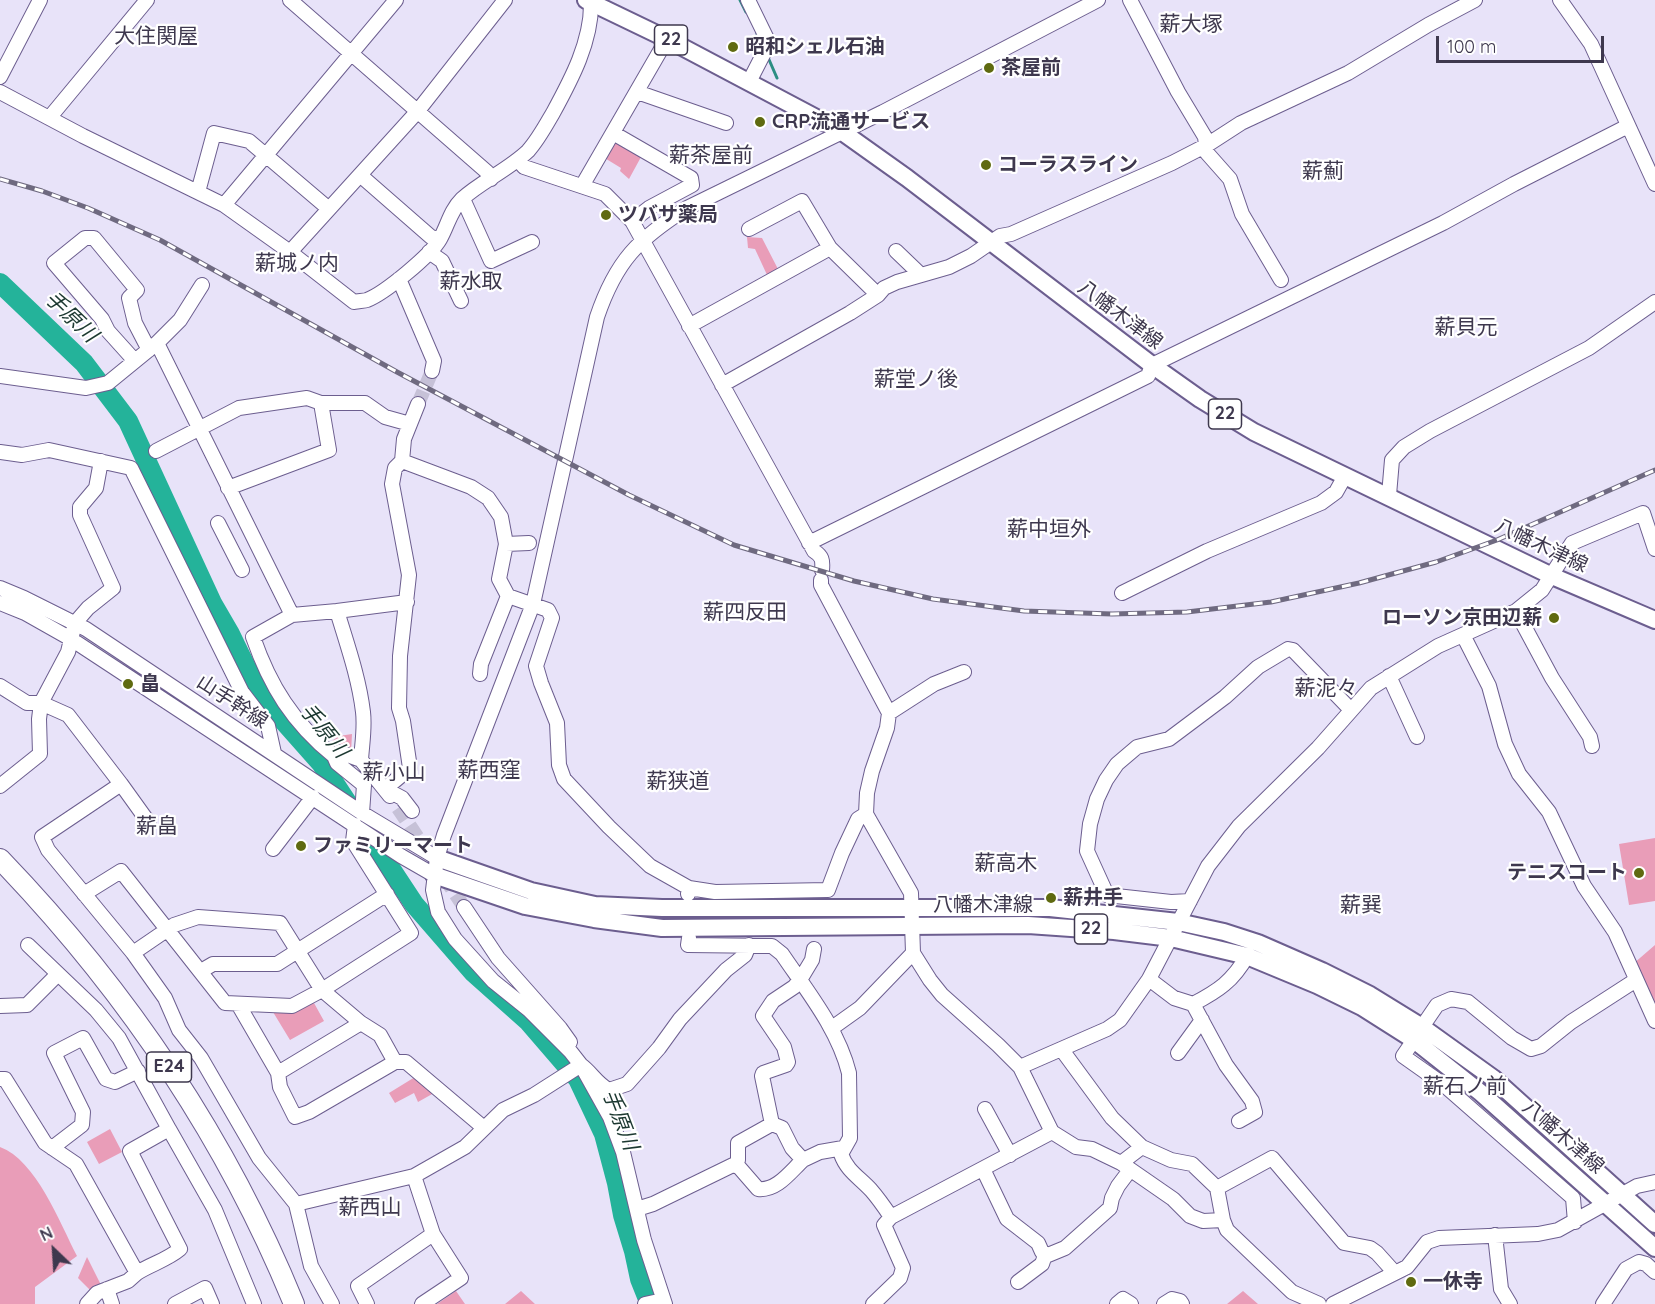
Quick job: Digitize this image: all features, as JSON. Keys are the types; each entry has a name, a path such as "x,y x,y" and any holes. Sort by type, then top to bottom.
{"highway":[{"name":"E24","path":"0,859 104,975 187,1094 249,1203 294,1304"},
{"name":"E24","path":"0,868 56,929 98,980 126,1016 182,1098 242,1207 286,1304"}],"main road":[{"name":"八幡木津線","path":"588,1 667,39 841,131 907,178 1152,365 1200,399 1254,432 1389,495 1552,576 1655,620"},
{"name":"八幡木津線","path":"436,867 595,905 911,918 1050,908 1175,930 1224,933 1258,943 1312,966 1370,995 1418,1033"},
{"name":"八幡木津線","path":"1175,930 1247,956 1326,989 1418,1033 1493,1078 1613,1199 1655,1248"},
{"name":"八幡木津線","path":"1613,1199 1655,1224"}],"street":[{"path":"0,77 40,0"},
{"path":"50,117 147,0"},
{"path":"290,0 486,172 491,179"},
{"path":"224,205 396,0"},
{"path":"290,252 417,112 505,0"},
{"path":"748,0 769,43 749,82"},
{"path":"645,1304 664,1302 644,1240 623,1152 610,1117 577,1063 529,1010 493,981 455,939 438,912 433,890 444,835 534,604 597,317 619,266 643,239 687,208 883,112 1098,0"},
{"path":"1130,0 1178,92 1205,137 1208,153 1230,179 1242,214 1281,280"},
{"path":"722,385 850,313 878,295 884,288 949,267 971,256 1000,236 1011,234 1161,168 1207,145 1241,123 1348,73 1475,0"},
{"path":"1560,0 1591,44 1624,128 1655,184"},
{"path":"0,92 83,136 224,205 290,252 354,302 368,300 399,279 429,252 440,239 451,212 463,199 530,149 546,126 576,71 591,16 588,1"},
{"path":"582,186 667,39"},
{"path":"637,92 726,123"},
{"path":"809,543 1148,376 1152,365 1443,224 1514,184 1624,128"},
{"path":"198,192 214,133 249,141 329,209"},
{"path":"613,133 691,178 692,185 649,208 632,221"},
{"path":"518,160 524,167 605,194 632,221 813,551 820,555 823,562 821,585 889,713 887,728 869,782 866,814 910,893 913,953 930,980 942,995 1020,1067 1052,1132 1077,1147 1092,1149 1126,1167 1173,1199 1190,1216 1203,1221 1222,1220"},
{"path":"360,175 431,237 440,239"},
{"path":"463,199 491,261 532,242"},
{"path":"749,229 802,201 830,248 878,295"},
{"path":"135,362 54,263 85,238 94,238 137,290 129,298 135,323 153,346 199,428 292,615"},
{"path":"689,326 830,248"},
{"path":"429,252 442,261 461,301"},
{"path":"904,253 921,275"},
{"path":"399,279 434,361 432,371"},
{"path":"0,376 86,388 108,383 135,362 180,320 202,285"},
{"path":"1389,495 1392,460 1404,447 1430,431 1589,348 1655,302"},
{"path":"156,451 239,408 307,398 321,403 365,403 385,417 410,424"},
{"path":"228,488 329,450 321,403"},
{"path":"385,789 410,768 399,708 400,656 409,575 392,484 395,468 402,461 404,439 418,404"},
{"path":"0,452 22,455 49,450 131,468 242,692 268,726 274,753"},
{"path":"3,780 40,754 41,703 68,652 75,623 88,608 113,588 80,515 80,507 96,488 101,461"},
{"path":"402,461 471,487 488,498 501,517 506,544 499,579 508,596 548,610 552,618 537,666 556,723 559,765 564,778 609,827 650,866 689,891 828,891 858,819 866,814"},
{"path":"1122,592 1207,551 1321,503 1336,492 1345,476"},
{"path":"1020,1067 1107,1029 1120,1020 1149,978 1208,866 1239,826 1318,748 1371,688 1438,646 1516,611 1542,590 1572,543 1643,513 1654,544"},
{"path":"218,523 242,570"},
{"path":"230,547 252,536"},
{"path":"506,544 529,543"},
{"name":"山手幹線","path":"0,588 75,623 325,786 401,856 436,867"},
{"path":"480,674 481,664 508,596"},
{"path":"84,894 121,871 225,1003 292,1006 322,990 411,933 353,842 364,785 337,763 334,756 317,742 277,694 263,666 253,637 292,615 407,602"},
{"name":"山手幹線","path":"0,603 25,613 71,639 341,816 381,825 436,867"},
{"path":"337,611 352,658 363,713 361,760"},
{"path":"1516,611 1552,678 1590,737 1592,746"},
{"path":"1463,635 1489,686 1505,744 1520,774 1549,812 1584,886 1615,932 1655,1021"},
{"path":"1190,901 1171,902 1107,895 1087,851 1090,824 1097,799 1117,764 1137,747 1169,739 1225,697 1258,667 1288,649 1293,650 1351,710"},
{"path":"889,713 934,684 964,672"},
{"path":"1389,676 1417,737"},
{"path":"0,686 27,703 41,703 68,715 149,823"},
{"path":"334,756 339,752 361,760 398,808"},
{"path":"121,784 42,837 48,850 133,954 165,998 179,1030 201,1058 260,1158 296,1204 310,1266 332,1304"},
{"path":"385,789 402,798 412,811"},
{"path":"273,849 313,797"},
{"path":"201,971 213,964 277,964 387,894"},
{"path":"464,907 498,958 560,1028 569,1041 577,1063 588,1069 602,1086 609,1090 627,1084 659,1048 680,1019 726,970 745,956 749,945"},
{"path":"133,954 174,925 198,917 280,923 322,990 361,1023 380,1035 395,1062"},
{"path":"689,938 688,945 772,946 782,954 832,1028 849,1073 850,1138 841,1154 850,1172 871,1190 891,1217"},
{"path":"28,945 96,1010 119,1038 215,1210 254,1304"},
{"path":"772,1124 762,1076 763,1073 786,1065 788,1062 784,1047 763,1016 773,1001 794,987 800,980 812,960 814,949"},
{"path":"832,1028 860,1008 913,953"},
{"path":"1193,1004 1213,994 1237,974 1247,956"},
{"path":"0,1006 27,1005 58,974"},
{"path":"1149,978 1174,998 1193,1004 1226,1065 1252,1101 1255,1112 1239,1121"},
{"path":"1575,1222 1573,1198 1444,1085 1403,1056 1437,1005 1451,999 1468,1002 1512,1038 1530,1049 1541,1046 1570,1022 1636,980"},
{"path":"238,1004 278,1073 280,1087 295,1117 309,1112 395,1062 406,1062 484,1128"},
{"path":"1178,1053 1202,1020"},
{"path":"278,1073 361,1023"},
{"path":"52,1148 82,1125 83,1112 54,1053 83,1038 106,1079 115,1082 138,1071"},
{"path":"1062,1050 1112,1118 1142,1147 1171,1160 1192,1164 1217,1188 1222,1220 1227,1230 1292,1292 1319,1304"},
{"path":"296,1204 414,1176 465,1147 503,1110 534,1095 577,1063"},
{"path":"0,1079 5,1079 45,1143 76,1164 137,1274"},
{"path":"985,1109 1010,1155"},
{"path":"637,1209 653,1204 735,1166 738,1160 738,1143 772,1124"},
{"path":"772,1124 782,1128 792,1148 803,1160"},
{"path":"87,1304 97,1293 128,1281 147,1267 169,1258 180,1249 130,1151 169,1129"},
{"path":"873,1304 900,1278 903,1268 884,1225 891,1217 1052,1132"},
{"path":"1045,1255 1065,1248 1110,1208 1126,1167 1142,1147"},
{"path":"735,1166 758,1189 767,1190 786,1177 803,1160 820,1152 843,1148"},
{"path":"1217,1188 1272,1158 1344,1243 1370,1248 1395,1274"},
{"path":"983,1169 1006,1219 1038,1243 1045,1255 1042,1264 1018,1282"},
{"path":"414,1176 433,1234 461,1278 422,1304"},
{"path":"1333,1304 1407,1267 1427,1242 1439,1238 1538,1234 1558,1230 1637,1186 1655,1182"},
{"path":"367,1304 358,1286 433,1234"},
{"path":"1495,1235 1501,1289 1510,1304"},
{"path":"1603,1304 1626,1269 1639,1262 1646,1264 1655,1272"},
{"path":"176,1304 205,1288 212,1304"},
{"path":"107,1289 112,1304"},
{"path":"1117,1304 1123,1299 1131,1304"},
{"path":"1164,1304 1172,1299 1182,1304"}],"shaded area":[{"path":"619,143 641,157 629,179 620,171 621,168 603,157 611,145"},
{"path":"747,237 762,238 779,271 768,277 755,249 748,248"},
{"path":"352,734 351,753 324,747 339,736"},
{"name":"テニスコート","path":"1655,838 1655,901 1629,905 1619,844"},
{"path":"1655,945 1655,1009 1633,964"},
{"path":"314,1003 324,1021 290,1040 273,1012 295,1012"},
{"path":"415,1077 434,1093 418,1102 414,1093 395,1103 389,1093"},
{"path":"110,1129 122,1152 99,1164 87,1142"},
{"path":"0,1147 13,1154 36,1178 55,1210 77,1256 35,1287 35,1304 0,1304"},
{"path":"87,1257 103,1289 94,1294 78,1278"},
{"path":"456,1291 465,1304 437,1304"},
{"path":"521,1291 535,1304 505,1304"},
{"path":"1243,1291 1258,1304 1227,1304"}],"waterway":[{"path":"740,0 746,12"},
{"path":"757,34 763,47"},
{"path":"767,55 777,78"},
{"name":"手原川","path":"0,283 84,363 128,421 212,603 261,693 321,763 414,904 473,972 528,1021 578,1079 604,1134 640,1279 650,1304"}],"tunnel":[{"path":"418,404 432,371"},
{"path":"398,808 428,853"},
{"path":"444,877 464,907"}],"railway":[{"path":"0,179 88,208 160,240 397,372 629,495 734,545 854,581 933,599 1024,611 1112,614 1187,612 1271,602 1359,583 1436,562 1497,540 1655,470"}],"place":[{"name":"昭和シェル石油","path":"733,47"},
{"name":"茶屋前","path":"989,68"},
{"name":"CRP流通サービス","path":"760,122"},
{"name":"コーラスライン","path":"986,165"},
{"name":"ツバサ薬局","path":"606,215"},
{"name":"ローソン京田辺薪","path":"1554,618"},
{"name":"畠","path":"128,684"},
{"name":"ファミリーマート","path":"301,846"},
{"name":"テニスコート","path":"1639,873"},
{"name":"薪井手","path":"1051,898"},
{"name":"一休寺","path":"1411,1282"}],"district":[{"name":"薪大塚","path":"1191,25"},
{"name":"大住関屋","path":"156,37"},
{"name":"薪茶屋前","path":"711,156"},
{"name":"薪薊","path":"1323,172"},
{"name":"薪城ノ内","path":"297,264"},
{"name":"薪水取","path":"471,282"},
{"name":"薪貝元","path":"1466,328"},
{"name":"薪堂ノ後","path":"916,380"},
{"name":"薪中垣外","path":"1049,530"},
{"name":"薪四反田","path":"745,613"},
{"name":"薪泥々","path":"1326,689"},
{"name":"薪西窪","path":"489,771"},
{"name":"薪小山","path":"394,773"},
{"name":"薪狭道","path":"678,782"},
{"name":"薪畠","path":"157,827"},
{"name":"薪高木","path":"1006,864"},
{"name":"薪巽","path":"1361,906"},
{"name":"薪石ノ前","path":"1465,1087"},
{"name":"薪西山","path":"370,1208"}]}
